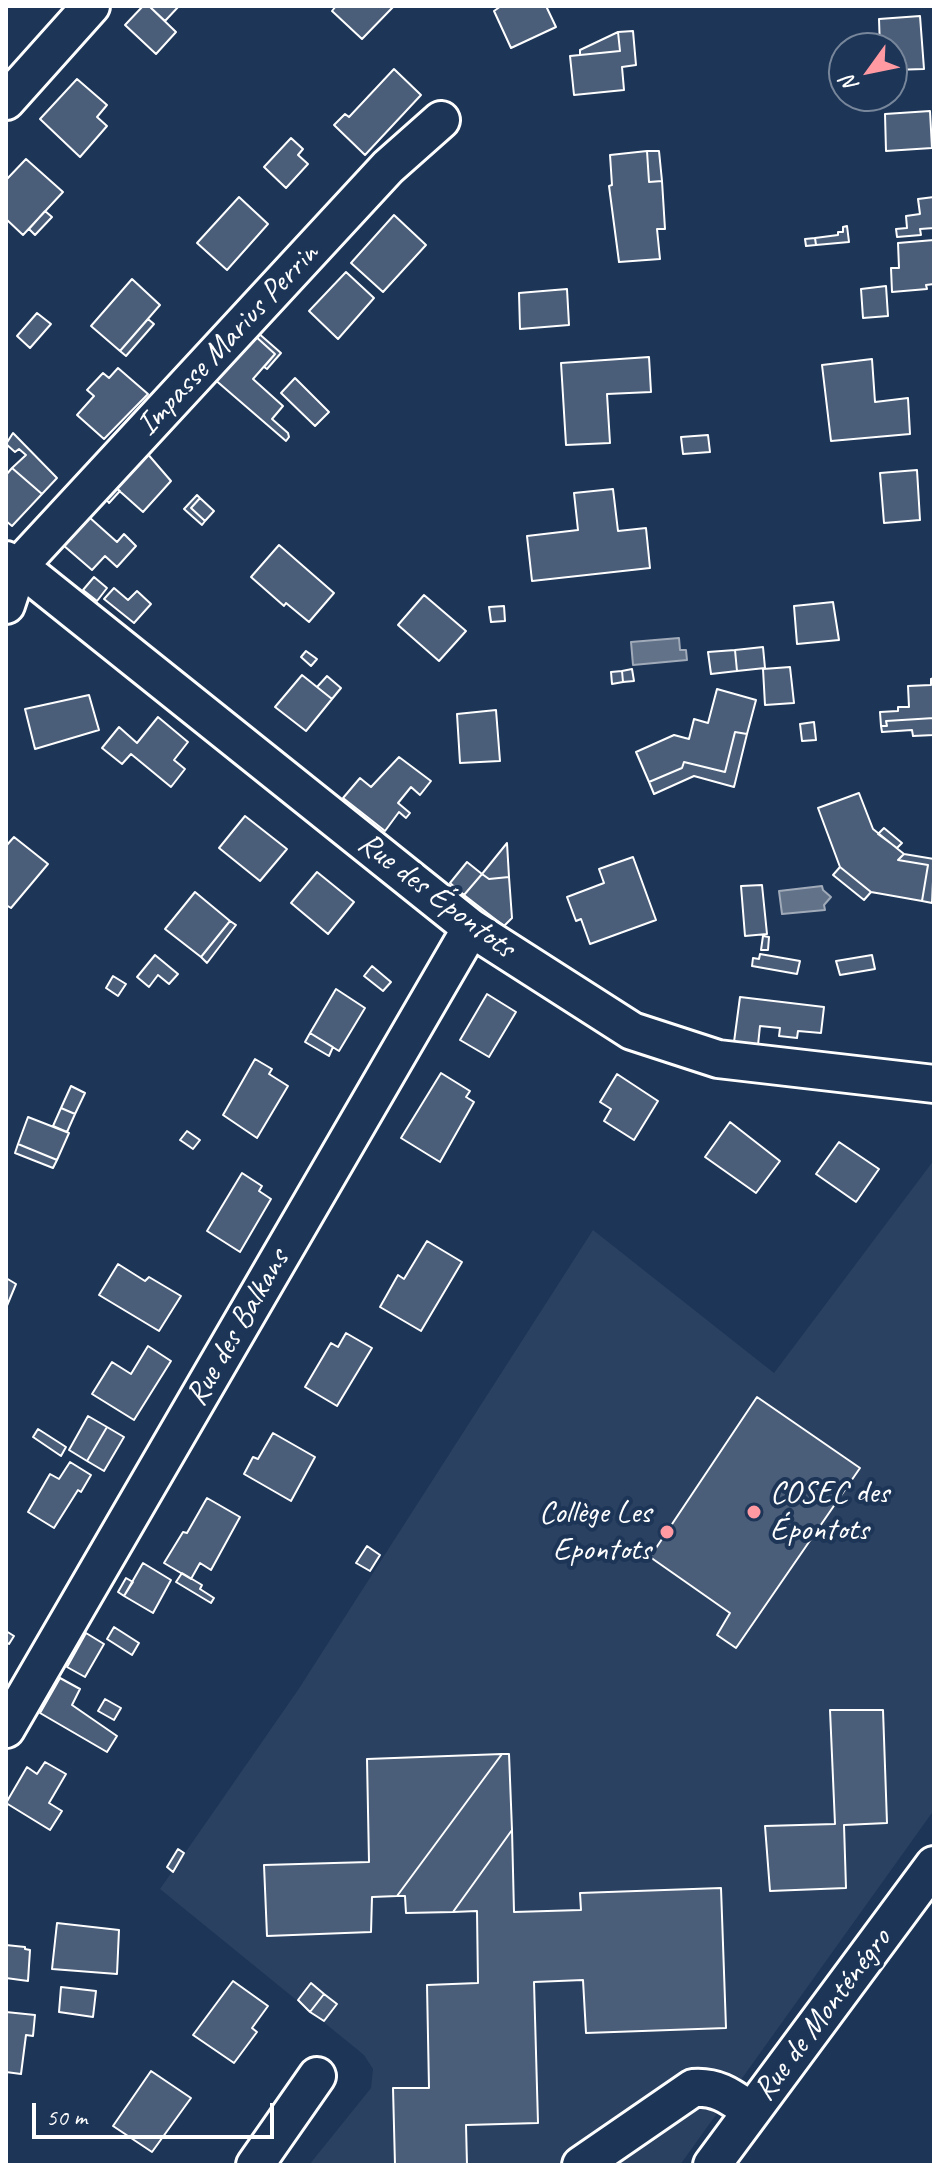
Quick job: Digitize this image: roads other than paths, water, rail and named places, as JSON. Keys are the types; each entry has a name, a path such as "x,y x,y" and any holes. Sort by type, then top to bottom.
{"street":[{"path":"13,80 91,6"},
{"name":"Impasse Marius Perrin","path":"12,563 388,167 441,120"},
{"path":"6,605 12,563"},
{"name":"Rue des Épontots","path":"12,563 471,928 632,1031 718,1059 934,1084"},
{"name":"Rue des Balkans","path":"6,1729 471,928"},
{"name":"Rue de Monténégro","path":"712,2165 934,1865"},
{"path":"255,2165 317,2076"},
{"path":"581,2165 693,2088 721,2091 751,2111"}],"place":[{"name":"COSEC des Épontots","path":"754,1512"},
{"name":"Collège Les Epontots","path":"667,1532"}]}
